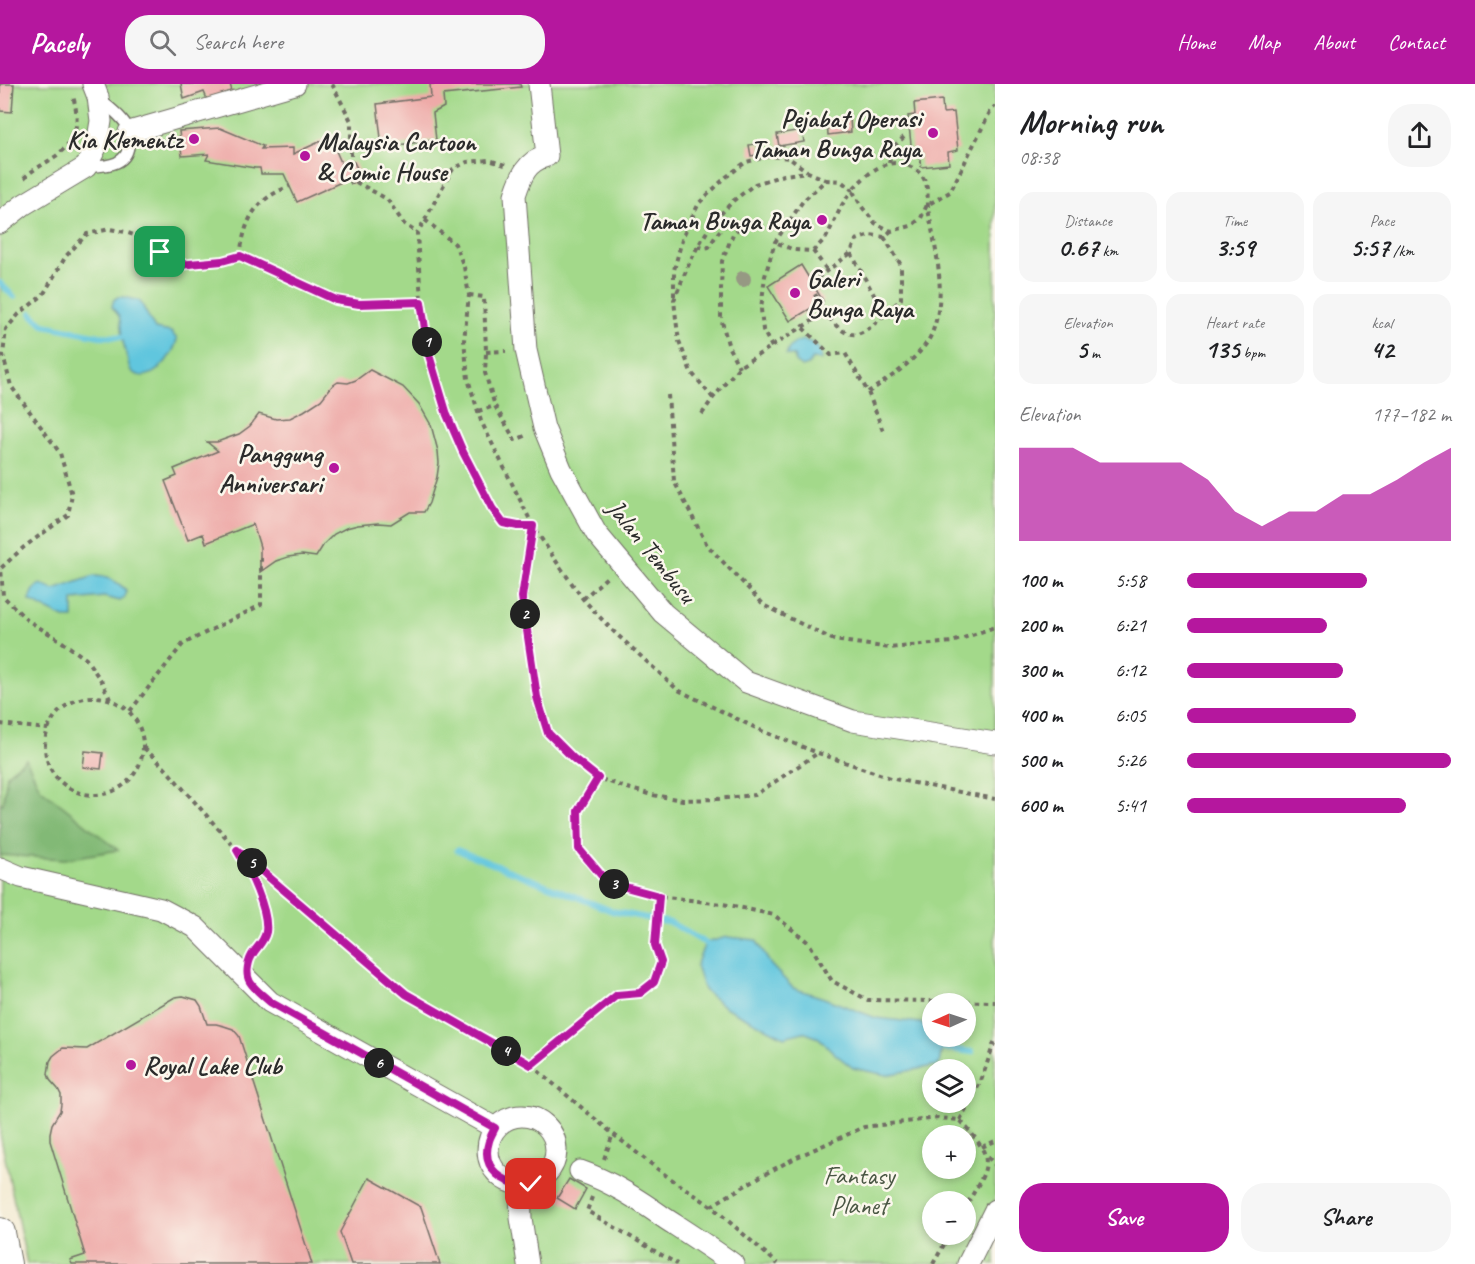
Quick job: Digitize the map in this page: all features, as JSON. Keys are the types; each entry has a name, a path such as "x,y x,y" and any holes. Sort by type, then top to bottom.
{"street":[{"path":"129,132 295,84"},
{"path":"522,173 539,158 547,156 539,84"},
{"path":"0,224 23,205 86,167 97,145 101,122 96,90"},
{"name":"Jalan Tembusu","path":"522,173 515,195 526,350 544,428 561,469 596,533 620,564 663,613 746,682 853,721 995,743"},
{"path":"0,868 21,878 161,909 195,927 270,1002 495,1128"},
{"path":"520,1115 529,1116 546,1125 552,1133 556,1151 555,1161 541,1179 531,1184 520,1185 505,1181 494,1171 488,1157 488,1142 495,1128 510,1117 520,1115"},
{"path":"580,1171 598,1177 638,1200 733,1264"},
{"path":"520,1185 521,1218 528,1264"},
{"path":"968,1264 995,1210"},
{"path":"0,1233 6,1264"}],"lane":[{"path":"86,167 116,164 125,157 129,145 129,132 126,124 119,115 109,109 96,90"}],"path":[{"path":"332,84 351,122 351,163"},
{"path":"22,180 57,155 71,139 77,125 72,92"},
{"path":"884,237 901,265 901,299 885,315 861,333 852,335 837,328 809,284 851,253 856,240 870,235 884,237 891,231 911,226 921,218 927,206 950,192 995,106"},
{"path":"889,163 893,147 904,136"},
{"path":"713,398 691,372 680,341 675,319 674,270 683,236 699,203 726,177 746,162 770,156 789,158 808,172 826,180 841,182 852,190 875,223 891,231"},
{"path":"522,173 489,160 467,162 453,169 417,233 421,302 429,355 447,415 492,508 503,523 533,526 522,597 537,697 548,733 573,758 598,778 652,795 683,800 755,795 818,753"},
{"path":"775,242 794,250 813,251 826,238 838,212 852,190 875,169 889,163 902,163 915,169 924,179 928,192 927,206 939,269 940,306 931,335 916,356 891,378 868,392"},
{"path":"674,300 688,266 712,222 733,201 755,183 784,175 808,172"},
{"path":"772,347 763,330 761,309 765,276 775,242 803,201 826,180"},
{"path":"356,182 387,199 404,224 417,233"},
{"path":"240,256 243,234 248,221 261,202 275,192 290,186"},
{"path":"698,246 709,247 729,223 734,220 741,222 740,227 733,234 722,261 721,289 721,318 729,348 739,367"},
{"path":"110,699 102,682 86,659 27,620 3,596 1,568 24,547 68,515 72,495 60,453 11,386 3,356 6,329 19,314 43,295 66,256 87,234 110,229 141,237 179,265 222,261 240,256 336,300 359,304 421,302"},
{"path":"813,251 827,270"},
{"path":"851,253 885,315"},
{"path":"469,295 484,297 485,373 495,406 515,440 544,428"},
{"path":"702,414 739,367 826,312"},
{"path":"803,328 831,356 845,353 868,392 884,431"},
{"path":"668,395 674,481 707,545 765,606 834,640 890,648 952,642 995,627"},
{"path":"478,411 495,406"},
{"path":"130,711 183,644 261,605 261,558"},
{"path":"583,599 620,564"},
{"path":"95,696 110,699 130,711 138,722 144,748 141,763 134,777 122,788 108,794 93,796 77,793 64,786 53,774 46,760 45,744 48,729 55,716 66,705 80,698 95,696"},
{"path":"0,724 48,729"},
{"path":"144,748 164,767 237,850 406,994 531,1065 663,1174 711,1206 778,1264"},
{"path":"598,778 578,811 579,849 607,882 659,896 729,905 774,915 809,943 832,981 868,1000 995,1002"},
{"path":"237,850 256,888 264,913 266,931 263,943 252,954 248,966 249,981"},
{"path":"531,1065 617,995 640,993 654,982 661,962 655,945 659,896"},
{"path":"960,1120 981,1081 995,1040"},
{"path":"711,1206 788,1162 864,1127 938,1118 960,1120 995,1165"},
{"path":"982,1147 995,1141"},
{"path":"975,1191 986,1171 987,1156"},
{"path":"933,1264 944,1245"}],"green space":[{"name":"Fantasy Planet","path":"0,84 995,84 995,1264 27,1264 0,1134"},
{"path":"26,759 40,788 118,850 65,859 0,855 0,803 3,804 7,774"}],"water":[{"path":"118,297 140,301 155,329 171,332 177,339 171,354 160,368 145,376 137,375 130,370 119,316 112,307 114,300"},
{"path":"803,340 816,346 821,360 812,359 808,365 802,367 796,363 794,356 786,355 792,345"},
{"path":"94,576 107,578 119,584 126,590 124,598 120,601 104,597 73,600 73,618 64,618 30,601 34,591 41,584 54,590"},
{"path":"727,937 756,940 771,965 793,988 876,1018 921,1023 922,1047 941,1047 940,1059 922,1059 922,1068 886,1075 853,1068 819,1038 803,1032 784,1037 725,1007 704,990 696,966 705,943"}],"building":[{"path":"0,84 14,84 12,112 0,111"},
{"path":"181,84 230,84 232,91 207,99 204,92 184,99"},
{"path":"430,84 520,84 521,87 443,95 444,107 433,113 436,140 382,147 377,104 431,97"},
{"name":"Pejabat Operasi Taman Bunga Raya","path":"942,100 943,113 954,112 958,150 948,152 949,164 921,167 919,154 912,154 908,116 915,115 914,103"},
{"path":"850,118 851,132 828,135 827,121"},
{"path":"220,128 263,146 261,149 293,148 293,154 330,137 343,167 354,162 362,179 351,184 348,179 297,202 284,174 261,174 260,168 206,160 209,154 182,156 179,131"},
{"path":"802,130 804,142 779,146 777,134"},
{"path":"760,143 762,154 751,156 749,145"},
{"name":"Galeri Bunga Raya","path":"801,265 823,301 790,321 768,286"},
{"name":"Panggung Anniversari","path":"370,370 403,387 419,404 431,425 439,463 437,477 424,512 410,512 391,524 378,523 346,528 334,534 316,557 302,555 288,557 276,561 260,572 260,547 253,524 206,543 203,534 188,540 165,481 177,476 174,469 218,451 207,442 217,442 239,434 250,426 259,414 276,419 290,418 321,400 338,382 348,383 356,380"},
{"path":"85,751 103,753 101,769 83,767"},
{"path":"183,996 197,1000 207,1024 233,1029 239,1036 312,1264 72,1264 70,1260 85,1255 50,1141 52,1124 60,1111 61,1095 48,1074 50,1061 63,1048 87,1049 175,997"},
{"path":"369,1178 421,1207 440,1264 351,1264 340,1232"},
{"path":"569,1179 586,1189 575,1209 557,1198"}],"waterway":[{"path":"0,283 14,297"},
{"path":"31,313 44,325 100,336 122,337"},
{"path":"457,850 612,911 671,923 710,947"},
{"path":"935,1047 972,1052"}],"place":[{"name":"Pejabat Operasi Taman Bunga Raya","path":"933,133"},
{"name":"Kia Klementz","path":"194,139"},
{"name":"Malaysia Cartoon & Comic House","path":"305,156"},
{"name":"Taman Bunga Raya","path":"822,220"},
{"name":"Galeri Bunga Raya","path":"795,293"},
{"name":"Panggung Anniversari","path":"334,468"},
{"name":"Royal Lake Club","path":"131,1065"}],"route":[{"path":"160,252 179,265 202,264 240,256 336,300 359,304 421,302 429,355 447,415 463,452 492,508 503,523 533,526 522,597 537,697 548,733 573,758 598,778 578,811 579,849 607,882 659,896 655,945 661,962 654,982 640,993 617,995 531,1065 406,994 237,850 256,888 264,913 266,931 263,943 252,954 248,966 249,981 270,1002 495,1128 488,1142 488,1157 494,1171 505,1181 520,1185 531,1184"}]}
